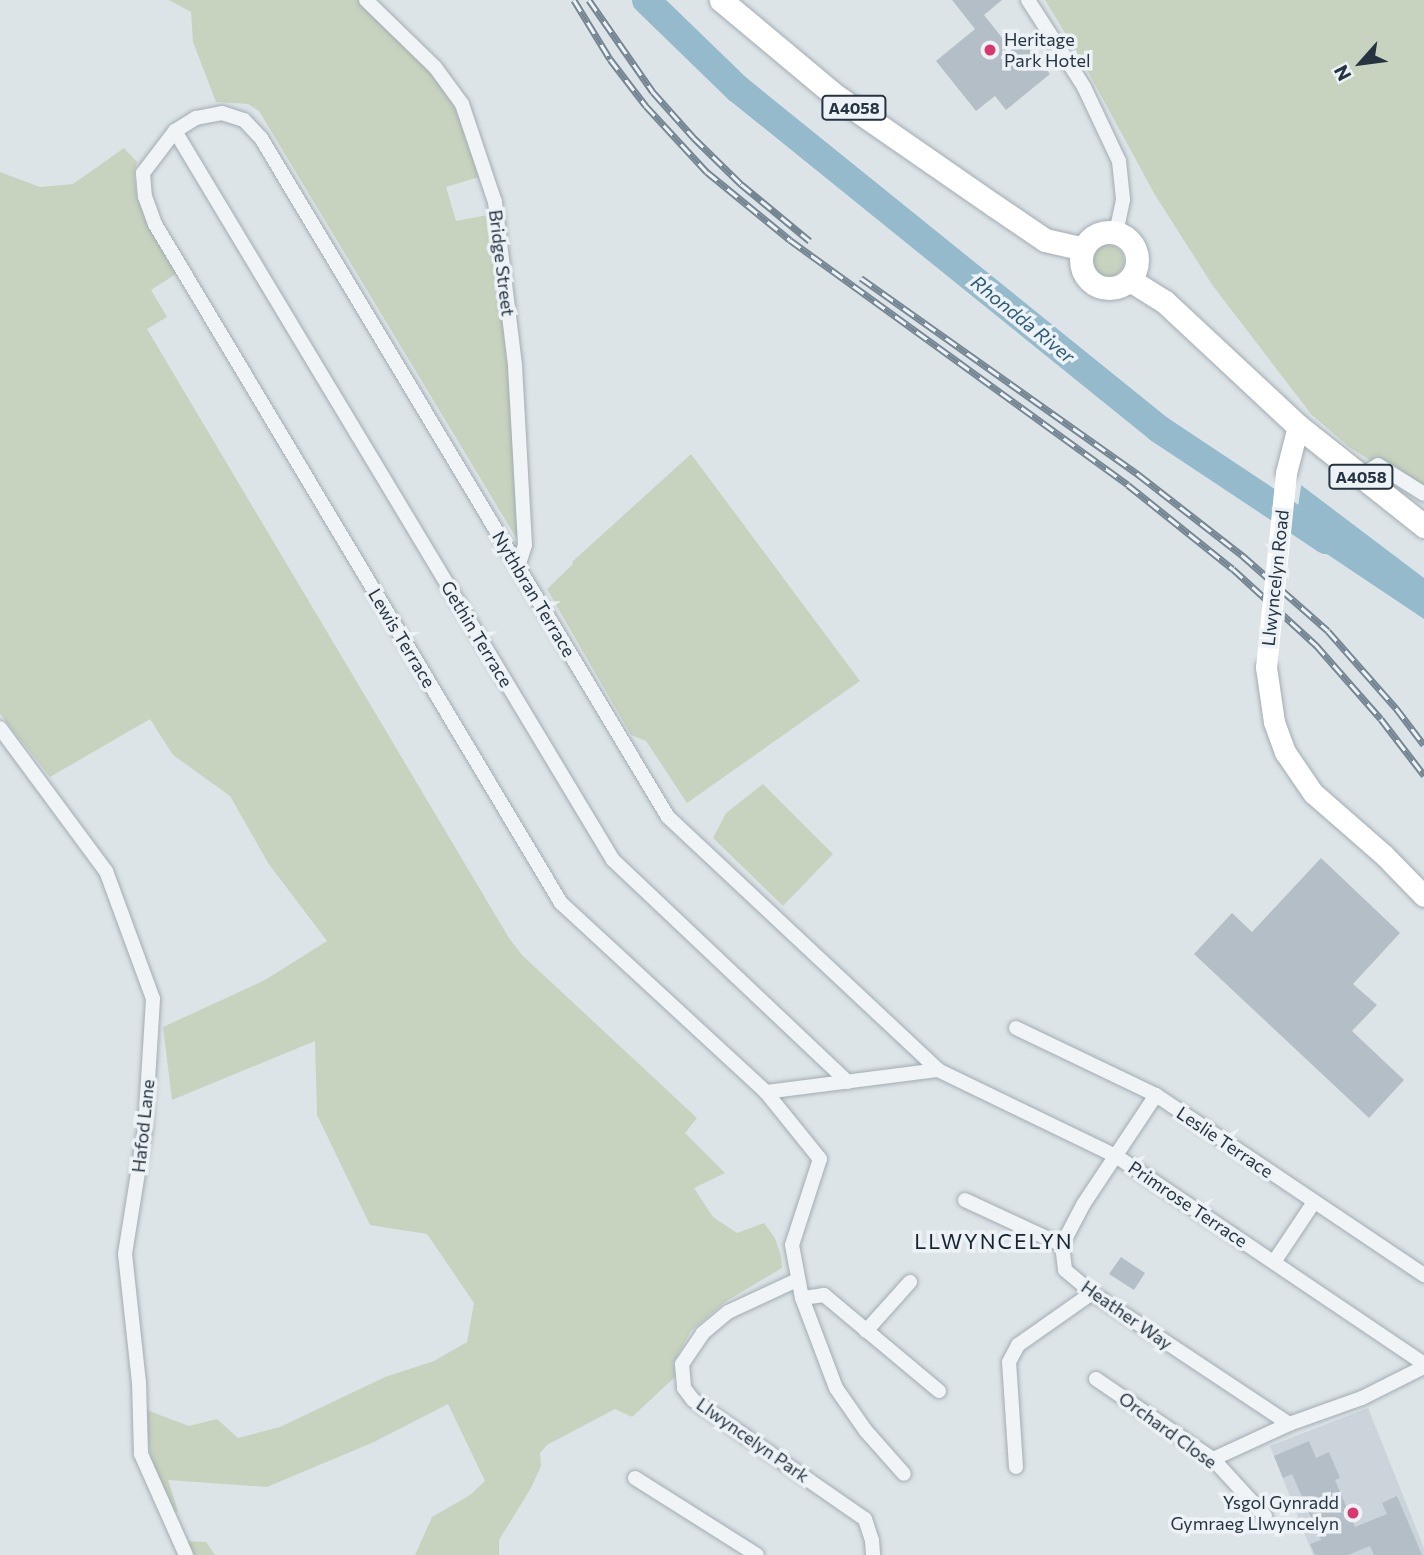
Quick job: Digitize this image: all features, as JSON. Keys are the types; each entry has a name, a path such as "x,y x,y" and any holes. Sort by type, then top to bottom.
{"main road":[{"name":"A4058","path":"721,0 836,96 995,206 1045,240 1083,248"},
{"path":"1116,232 1130,240 1136,249 1137,269 1130,280 1110,288 1091,281 1081,264 1083,248 1097,234 1116,232"},
{"name":"A4058","path":"1130,280 1165,302 1298,426 1424,526"},
{"name":"Llwyncelyn Road","path":"1298,426 1286,473 1266,667 1274,722 1285,752 1312,793 1384,855 1424,896"}],"street":[{"name":"Bridge Street","path":"366,0 435,67 462,104 495,202 515,366 525,545 518,567"},
{"path":"1028,0 1084,87 1119,161 1123,200 1116,232"},
{"name":"Nythbran Terrace","path":"175,131 196,118 222,113 244,120 261,138 668,817 938,1070"},
{"name":"Gethin Terrace","path":"175,131 613,860 848,1082"},
{"name":"Lewis Terrace","path":"175,131 143,173 145,197 155,224 561,903 766,1092"},
{"path":"1360,476 1378,465 1424,494"},
{"name":"Hafod Lane","path":"0,728 106,871 153,999 145,1129 125,1254 139,1382 141,1454 186,1555"},
{"name":"Leslie Terrace","path":"1016,1028 1156,1095 1424,1275"},
{"path":"766,1092 938,1070"},
{"name":"Primrose Terrace","path":"938,1070 1116,1156 1424,1366"},
{"path":"766,1092 820,1159 792,1245 802,1298 836,1388 866,1432 904,1474"},
{"path":"965,1200 1062,1245 1156,1095"},
{"path":"1274,1262 1314,1202"},
{"name":"Heather Way","path":"1062,1245 1065,1270 1092,1293 1289,1424"},
{"name":"Llwyncelyn Park","path":"797,1280 728,1312 703,1333 682,1364 684,1388 693,1400 865,1519 872,1540 873,1555"},
{"path":"866,1331 910,1282"},
{"path":"1016,1467 1009,1362 1018,1345 1092,1293"},
{"path":"802,1298 824,1295 939,1391"},
{"path":"1213,1459 1289,1424 1362,1398 1424,1366"},
{"name":"Orchard Close","path":"1096,1379 1213,1459 1265,1516"},
{"path":"635,1478 757,1555"}],"shaded area":[{"name":"Ysgol Gynradd Gymraeg Llwyncelyn","path":"1368,1408 1424,1548 1424,1555 1313,1555 1270,1446"}],"green space":[{"path":"169,0 361,0 428,68 455,108 479,177 446,187 456,221 488,215 505,335 520,544 259,111 248,104 216,102 193,42 191,12"},
{"path":"1045,0 1424,0 1424,494 1349,447 1311,414 1213,286 1155,195 1085,66"},
{"path":"124,148 137,162 134,174 137,198 176,274 151,290 167,317 147,329 509,938 522,955 697,1118 685,1133 725,1173 694,1188 713,1217 737,1233 764,1223 775,1238 781,1256 782,1268 725,1302 691,1331 673,1363 676,1376 632,1417 615,1409 547,1445 540,1453 541,1466 531,1488 499,1540 499,1555 415,1555 432,1517 470,1495 485,1481 448,1404 374,1442 267,1487 168,1480 178,1511 173,1513 153,1471 144,1409 189,1426 217,1419 238,1438 280,1427 385,1377 434,1361 467,1342 474,1303 427,1234 370,1225 317,1115 315,1041 172,1100 163,1027 265,980 327,941 268,863 230,796 173,755 150,719 50,777 0,714 0,172 40,187 73,184"},
{"path":"1108,245 1119,250 1124,261 1119,272 1108,277 1097,272 1092,261 1097,250"},
{"path":"691,454 860,681 687,803 646,741 631,735 547,589 572,562"},
{"path":"763,784 833,854 783,906 713,838 726,813"},
{"path":"185,1541 206,1542 215,1555 191,1555"}],"water":[{"path":"1301,485 1424,578 1424,619 1294,532"}],"pier":[{"path":"1301,482 1294,536 1290,532 1297,484"}],"building":[{"name":"Heritage Park Hotel","path":"952,0 1002,0 984,15 1004,40 1015,31 1050,74 1006,110 995,96 976,111 936,61 975,29"},
{"path":"1321,858 1400,933 1353,984 1377,1005 1352,1031 1404,1080 1369,1118 1194,954 1232,913 1252,932"},
{"path":"1121,1257 1145,1273 1134,1290 1109,1274"},
{"path":"1309,1441 1316,1458 1329,1452 1340,1478 1335,1480 1355,1527 1387,1514 1382,1503 1397,1496 1422,1555 1374,1555 1370,1546 1348,1555 1315,1555 1310,1544 1321,1540 1292,1474 1283,1478 1274,1456"}],"waterway":[{"name":"Rhondda River","path":"646,0 738,89 1159,429 1326,540"}],"railway":[{"path":"574,0 610,59 646,106 707,172 790,240 1128,485 1233,569 1316,645 1381,719 1424,775"},
{"path":"589,0 653,92 694,138 741,184 810,241"},
{"path":"861,278 1139,475 1243,556 1328,631 1396,708 1424,745"}],"place":[{"name":"Heritage Park Hotel","path":"990,50"},
{"name":"Ysgol Gynradd Gymraeg Llwyncelyn","path":"1353,1513"}],"district":[{"name":"LLWYNCELYN","path":"994,1241"}]}
